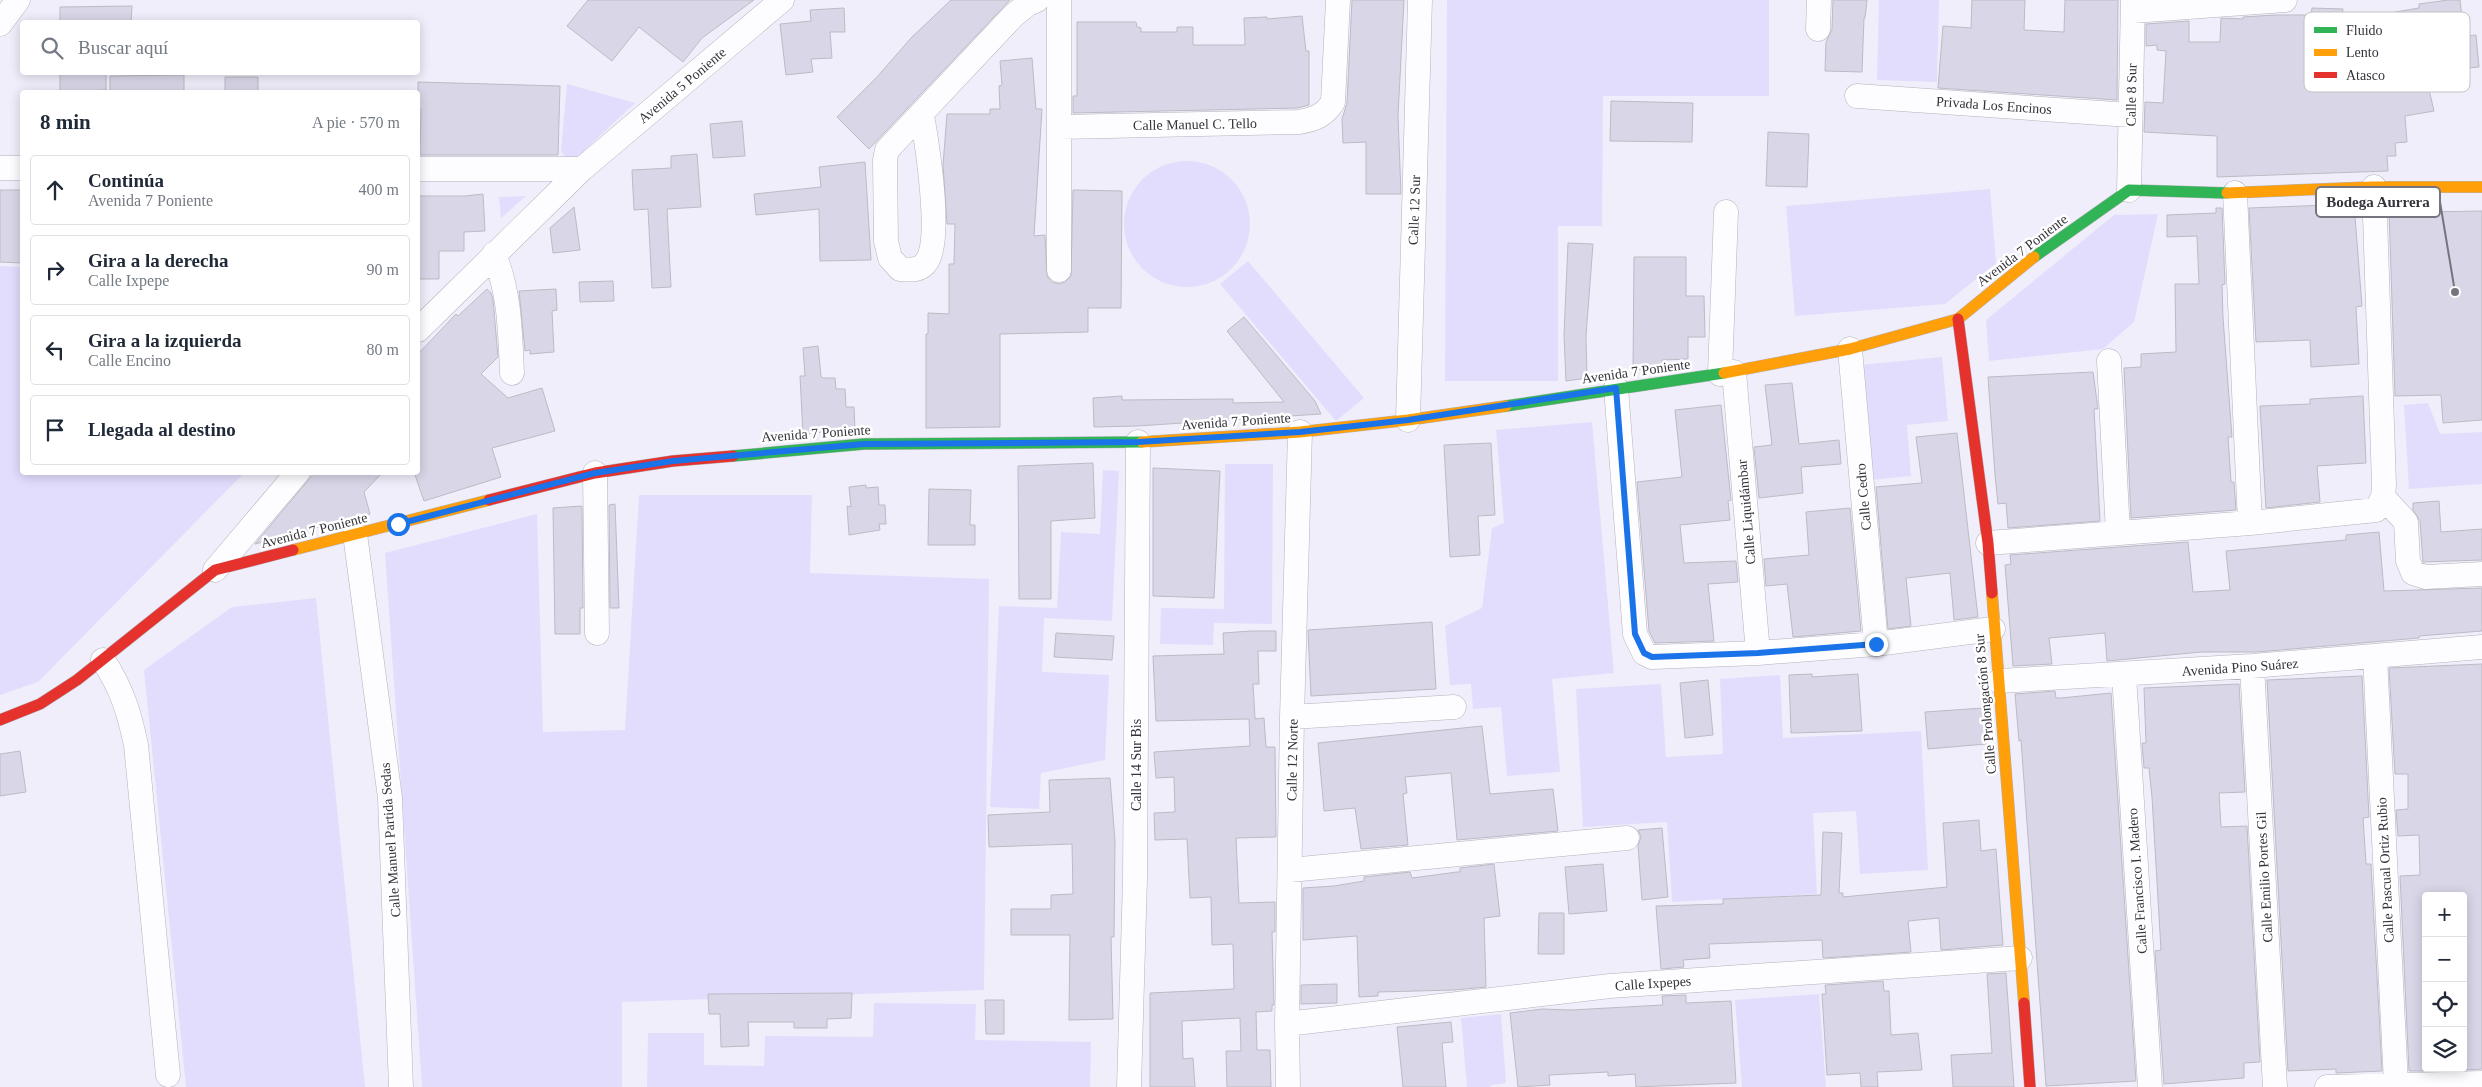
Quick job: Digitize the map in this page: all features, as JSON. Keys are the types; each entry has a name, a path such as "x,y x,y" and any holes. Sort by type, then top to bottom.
{"street":[{"path":"0,24 18,0"},
{"name":"Avenida 5 Poniente","path":"420,328 582,169 782,0"},
{"path":"922,115 930,157 934,241 927,262 916,270 900,269 890,258 886,241 885,160 887,150 922,115 1014,15 1028,4 1037,0"},
{"path":"1059,0 1059,270"},
{"name":"Calle Manuel C. Tello","path":"1060,127 1299,122 1316,118 1327,112 1333,102 1336,86 1338,0"},
{"name":"Calle 12 Sur","path":"1408,420 1420,0"},
{"path":"1818,29 1819,0"},
{"path":"2133,6 2285,0"},
{"name":"Calle 8 Sur","path":"2129,190 2133,6"},
{"name":"Privada Los Encinos","path":"1857,96 2130,115"},
{"path":"0,168 20,168"},
{"path":"420,169 582,169"},
{"path":"2129,190 2235,193 2374,187 2482,187"},
{"path":"1988,543 2250,523 2376,510 2383,497 2384,484 2374,187"},
{"name":"Avenida 7 Poniente","path":"0,720 40,704 103,660 215,570 595,473 673,461 864,444 1138,442 1300,432 1408,420 1727,373 1850,349 1958,319 2034,257 2129,190"},
{"path":"2235,193 2250,523"},
{"name":"Calle Liquidámbar","path":"1726,212 1727,373 1758,653"},
{"path":"494,254 504,279 509,301 512,372"},
{"name":"Calle Prolongación 8 Sur","path":"1958,319 1988,543 1993,629 1999,681 2030,1087"},
{"name":"Calle Cedro","path":"1850,349 1876,644"},
{"path":"2109,361 2118,533"},
{"path":"1616,388 1635,634 1644,653 1652,657 1758,653 1876,644 1993,629"},
{"name":"Calle 12 Norte","path":"1288,1087 1287,1024 1292,717 1300,432"},
{"name":"Calle 14 Sur Bis","path":"1129,1087 1135,878 1138,442"},
{"path":"595,473 597,633"},
{"path":"215,570 295,475"},
{"path":"2383,497 2406,522 2408,561 2413,573 2426,577 2482,574"},
{"name":"Calle Manuel Partida Sedas","path":"355,534 390,798 401,1087"},
{"name":"Avenida Pino Suárez","path":"1999,681 2124,675 2482,648"},
{"name":"Calle Pascual Ortiz Rubio","path":"2375,656 2396,1084"},
{"path":"103,660 116,679 129,708 136,745 168,1074"},
{"name":"Calle Emilio Portes Gil","path":"2252,666 2275,1087"},
{"name":"Calle Francisco I. Madero","path":"2124,675 2150,1087"},
{"path":"1292,717 1454,706"},
{"path":"1290,870 1627,838"},
{"name":"Calle Ixpepes","path":"1287,1024 1610,986 2020,958"},
{"path":"2327,1087 2482,1083"}],"shaded area":[{"path":"1447,0 1769,0 1769,96 1603,96 1602,226 1558,226 1558,381 1445,381"},
{"path":"1879,0 1939,0 1937,82 1877,80"},
{"path":"567,84 635,103 570,164 561,151"},
{"path":"1187,161 1211,166 1231,180 1245,200 1250,224 1245,248 1231,268 1211,282 1187,287 1163,282 1143,268 1129,248 1124,224 1129,200 1143,180 1163,166"},
{"path":"1990,189 1996,263 1945,304 1795,316 1786,206"},
{"path":"526,196 501,218 499,197"},
{"path":"2158,214 2134,322 2103,349 1989,361 1986,320 2114,215"},
{"path":"1248,261 1364,398 1336,421 1220,284"},
{"path":"0,266 20,267 20,475 242,475 38,682 0,695"},
{"path":"1942,357 1948,421 1907,425 1911,476 1871,480 1860,365"},
{"path":"2428,403 2440,434 2482,432 2482,484 2409,489 2404,405"},
{"path":"1592,422 1614,673 1552,679 1560,772 1507,776 1501,707 1473,709 1471,684 1450,685 1445,626 1482,608 1492,528 1504,523 1496,430"},
{"path":"1225,464 1273,464 1272,624 1214,623 1213,645 1160,644 1161,608 1224,609"},
{"path":"1103,470 1119,471 1112,621 1044,618 1042,672 1109,675 1105,760 1041,773 1039,809 990,807 999,606 1057,608 1061,532 1100,534"},
{"path":"639,495 812,495 810,573 989,579 984,990 622,1002 622,1087 422,1087 385,553 537,514 543,732 625,730"},
{"path":"316,598 365,1087 186,1087 144,670 232,607"},
{"path":"1780,675 1783,738 1921,731 1928,870 1860,874 1856,811 1813,813 1817,894 1672,902 1667,822 1583,827 1576,689 1661,684 1666,757 1723,754 1720,679"},
{"path":"1819,994 1826,1087 1742,1087 1735,1000"},
{"path":"874,1003 976,1004 975,1040 1091,1042 1090,1087 647,1087 648,1033 704,1033 704,1065 764,1066 765,1036 873,1037"},
{"path":"1501,1014 1506,1083 1491,1085 1491,1087 1467,1087 1461,1018"}],"building":[{"path":"588,0 754,0 702,38 683,62 639,27 612,61 567,26"},
{"path":"951,0 1010,0 869,149 837,117 877,77 911,38"},
{"path":"1352,0 1404,0 1398,116 1401,194 1366,194 1366,142 1343,143 1342,119 1347,103"},
{"path":"1833,0 1867,0 1864,18 1862,72 1825,71 1826,42 1832,29"},
{"path":"1972,0 2025,0 2024,30 2064,32 2065,0 2118,0 2117,100 1938,88 1943,26 1971,28"},
{"path":"2460,0 2461,12 2395,12 2419,8 2419,4"},
{"path":"132,6 131,20 60,20 60,7"},
{"path":"844,8 845,32 830,32 832,58 811,59 813,72 786,75 780,24 811,21 810,10"},
{"path":"2312,8 2343,9 2343,12 2311,12"},
{"path":"2304,15 2304,92 2430,92 2434,111 2405,116 2407,142 2395,143 2396,156 2387,156 2388,171 2217,177 2217,136 2144,132 2145,102 2163,103 2166,51 2157,50 2157,45 2146,46 2146,24 2189,21 2189,42 2220,42 2221,18 2243,19 2243,17"},
{"path":"1302,16 1306,51 1309,51 1309,105 1297,108 1073,113 1073,96 1077,96 1077,22 1136,22 1137,27 1141,28 1141,32 1177,32 1177,27 1193,27 1193,45 1245,45 1244,18 1267,17 1267,19"},
{"path":"2476,35 2479,67 2470,68 2470,36"},
{"path":"1032,58 1036,109 1042,109 1034,236 1045,235 1047,276 1052,282 1059,284 1065,282 1071,276 1073,190 1122,191 1121,308 1088,308 1088,332 1000,334 1000,427 926,428 926,334 928,334 928,313 949,314 949,264 954,264 955,224 947,224 943,165 947,114 990,114 990,109 1000,109 999,86 1002,85 1000,61"},
{"path":"60,75 106,75 106,90 60,90"},
{"path":"184,75 184,90 110,90 110,76"},
{"path":"225,77 258,77 258,90 225,90"},
{"path":"418,82 560,86 558,155 420,155 421,109 420,90 418,90"},
{"path":"1611,101 1693,103 1692,142 1610,141"},
{"path":"742,121 745,156 713,158 710,124"},
{"path":"1768,132 1809,134 1807,187 1766,186"},
{"path":"697,154 701,207 667,209 671,287 652,288 648,209 634,210 632,170 671,168 671,156"},
{"path":"865,162 871,260 820,261 819,209 756,215 754,194 821,187 819,167"},
{"path":"0,190 20,190 20,263 0,262"},
{"path":"483,194 485,231 464,232 464,251 439,251 439,279 420,279 420,196"},
{"path":"2354,204 2362,306 2356,307 2359,364 2311,367 2310,340 2256,342 2249,208"},
{"path":"574,207 580,250 553,253 550,228"},
{"path":"2216,208 2222,208 2225,284 2222,285 2223,318 2232,437 2228,437 2231,482 2234,482 2236,510 2131,518 2124,368 2141,367 2141,354 2176,352 2175,284 2199,284 2197,236 2167,237 2167,215 2216,213"},
{"path":"2389,208 2423,208 2423,212 2482,211 2482,420 2443,423 2441,395 2395,396"},
{"path":"1568,243 1593,244 1586,336 1587,378 1566,381 1564,335"},
{"path":"1634,257 1686,257 1686,296 1704,296 1705,337 1688,337 1688,359 1662,360 1662,367 1633,370"},
{"path":"613,281 614,301 580,302 579,282"},
{"path":"487,289 491,293 498,357 481,374 508,398 542,388 555,431 492,448 501,477 424,501 415,475 420,475 420,352 456,314 458,316"},
{"path":"556,289 557,310 552,311 554,352 530,354 530,350 525,351 519,291"},
{"path":"1244,317 1315,401 1321,414 1094,427 1093,398 1122,396 1122,400 1233,399 1233,403 1284,402 1227,331"},
{"path":"818,346 821,376 823,378 835,378 836,389 845,389 846,407 854,407 855,429 803,434 800,376 805,376 803,348"},
{"path":"2093,372 2098,409 2094,409 2100,521 2008,528 2006,503 1998,504 1988,377"},
{"path":"1792,383 1799,444 1839,440 1841,464 1801,467 1803,493 1759,498 1754,447 1772,445 1765,385"},
{"path":"2363,396 2366,463 2317,466 2320,502 2266,508 2260,406 2310,404 2310,399"},
{"path":"1721,405 1731,500 1728,501 1730,520 1680,525 1684,563 1736,561 1738,582 1708,584 1714,641 1655,643 1649,631 1637,482 1682,477 1675,410"},
{"path":"1957,433 1978,617 1954,620 1950,573 1906,578 1911,626 1888,629 1876,487 1922,483 1916,437"},
{"path":"1491,443 1495,515 1478,516 1480,555 1450,557 1444,445"},
{"path":"1093,463 1095,518 1051,521 1051,599 1019,599 1018,466"},
{"path":"1153,468 1220,471 1214,598 1153,596"},
{"path":"312,475 380,475 364,492 370,514 255,544"},
{"path":"866,485 866,488 878,487 879,505 885,505 886,524 879,524 880,530 849,535 847,506 851,507 849,487"},
{"path":"929,489 971,490 970,525 975,525 975,545 928,545"},
{"path":"2439,501 2441,532 2482,529 2482,560 2423,562 2420,521 2413,510 2413,503"},
{"path":"615,504 619,608 610,608 609,505"},
{"path":"582,506 583,608 580,608 580,634 555,634 553,508"},
{"path":"1850,508 1861,631 1793,637 1787,584 1766,586 1764,559 1809,555 1806,512"},
{"path":"2379,532 2384,591 2482,588 2482,631 2257,652 2201,652 2107,661 2105,633 2049,638 2052,664 2013,666 2005,565 2011,564 2010,555 2188,542 2193,592 2230,590 2226,551 2346,540 2346,535"},
{"path":"1432,622 1436,689 1311,696 1308,630"},
{"path":"1276,631 1276,651 1258,651 1259,684 1253,684 1255,719 1264,718 1266,747 1275,747 1276,837 1236,838 1239,903 1275,902 1275,932 1272,932 1274,1005 1272,1005 1272,1011 1256,1012 1257,1050 1270,1050 1271,1087 1227,1087 1226,1051 1241,1051 1240,1018 1182,1021 1183,1059 1193,1058 1195,1087 1150,1087 1150,993 1234,989 1233,944 1212,945 1211,897 1190,898 1187,839 1155,840 1154,813 1175,812 1174,777 1156,778 1154,752 1250,746 1249,719 1156,721 1153,656 1224,654 1223,633"},
{"path":"1056,633 1114,636 1112,660 1054,657"},
{"path":"2482,664 2482,1069 2467,1070 2467,892 2422,892 2422,1071 2409,1071 2400,876 2420,875 2419,835 2398,836 2396,810 2408,809 2408,774 2395,774 2389,668"},
{"path":"1812,674 1812,677 1858,674 1862,731 1791,733 1789,675"},
{"path":"2362,676 2369,817 2363,818 2366,864 2371,864 2382,1071 2336,1073 2336,1069 2288,1071 2267,680"},
{"path":"1708,680 1713,735 1685,738 1680,683"},
{"path":"2239,684 2245,792 2219,793 2221,827 2247,826 2260,1062 2244,1063 2244,1078 2164,1084 2155,951 2161,950 2152,797 2149,768 2144,768 2142,743 2146,743 2144,688"},
{"path":"2055,691 2056,698 2111,693 2136,1081 2046,1086 2021,740 2019,741 2015,694"},
{"path":"1983,708 1986,744 1928,749 1925,712"},
{"path":"1482,726 1490,794 1553,789 1558,831 1457,840 1451,773 1405,777 1407,793 1403,794 1408,845 1361,849 1355,808 1324,811 1318,743"},
{"path":"20,751 26,792 0,796 0,754"},
{"path":"1110,778 1115,841 1114,937 1111,937 1113,1019 1069,1020 1070,935 1011,935 1011,909 1051,909 1051,895 1073,894 1072,844 989,847 988,815 1050,812 1049,780"},
{"path":"1979,820 1981,851 1996,849 2003,945 1941,950 1939,918 1908,921 1911,952 1823,958 1822,940 1709,944 1710,958 1683,960 1684,967 1661,969 1656,906 1723,904 1723,899 1821,895 1823,832 1842,833 1839,893 1843,893 1843,897 1947,887 1943,823"},
{"path":"1662,828 1668,897 1642,900 1638,846 1641,837 1638,830"},
{"path":"1494,864 1500,916 1484,918 1486,987 1454,990 1378,992 1378,996 1359,997 1357,936 1303,940 1303,888 1334,886 1364,881 1364,877 1410,872 1412,878 1460,872 1460,868"},
{"path":"1603,864 1607,911 1569,914 1565,867"},
{"path":"1539,913 1564,913 1564,954 1538,954"},
{"path":"2006,973 2014,1087 1953,1087 1951,1055 1992,1053 1987,974"},
{"path":"1883,981 1884,991 1889,991 1891,1035 1918,1033 1922,1070 1877,1072 1878,1087 1861,1087 1860,1073 1827,1075 1822,994 1826,994 1825,985"},
{"path":"1337,984 1337,1003 1301,1004 1301,985"},
{"path":"852,993 851,1018 827,1019 827,1028 794,1028 794,1022 748,1022 749,1046 721,1047 720,1014 709,1014 708,994"},
{"path":"1686,995 1686,1003 1731,1001 1736,1083 1636,1087 1635,1074 1608,1076 1608,1072 1549,1075 1550,1085 1518,1087 1510,1013 1542,1009 1571,1010 1663,1005 1662,996"},
{"path":"985,1000 1004,1000 1004,1034 986,1034"},
{"path":"1451,1022 1453,1042 1442,1043 1446,1087 1403,1087 1397,1027"}],"traffic: fast":[{"path":"2034,257 2129,190 2227,193"},
{"path":"1506,406 1724,373"},
{"path":"733,456 864,444 1142,442"}],"traffic: slow":[{"path":"2227,193 2374,187 2482,187"},
{"path":"1724,373 1850,349 1958,319 2034,257"},
{"path":"1142,442 1300,432 1408,420 1506,406"},
{"path":"293,550 489,500"},
{"path":"1992,593 2024,1003"}],"traffic: jam":[{"path":"1958,319 1988,543 1992,593"},
{"path":"489,500 595,473 673,461 733,456"},
{"path":"0,720 40,704 77,680 215,570 293,550"},
{"path":"2024,1003 2030,1087"}],"place":[{"name":"Bodega Aurrera","path":"2455,292"}],"route":[{"path":"398,524 595,473 673,461 864,444 1138,442 1300,432 1408,420 1616,388 1635,634 1644,653 1652,657 1758,653 1876,644"}]}
